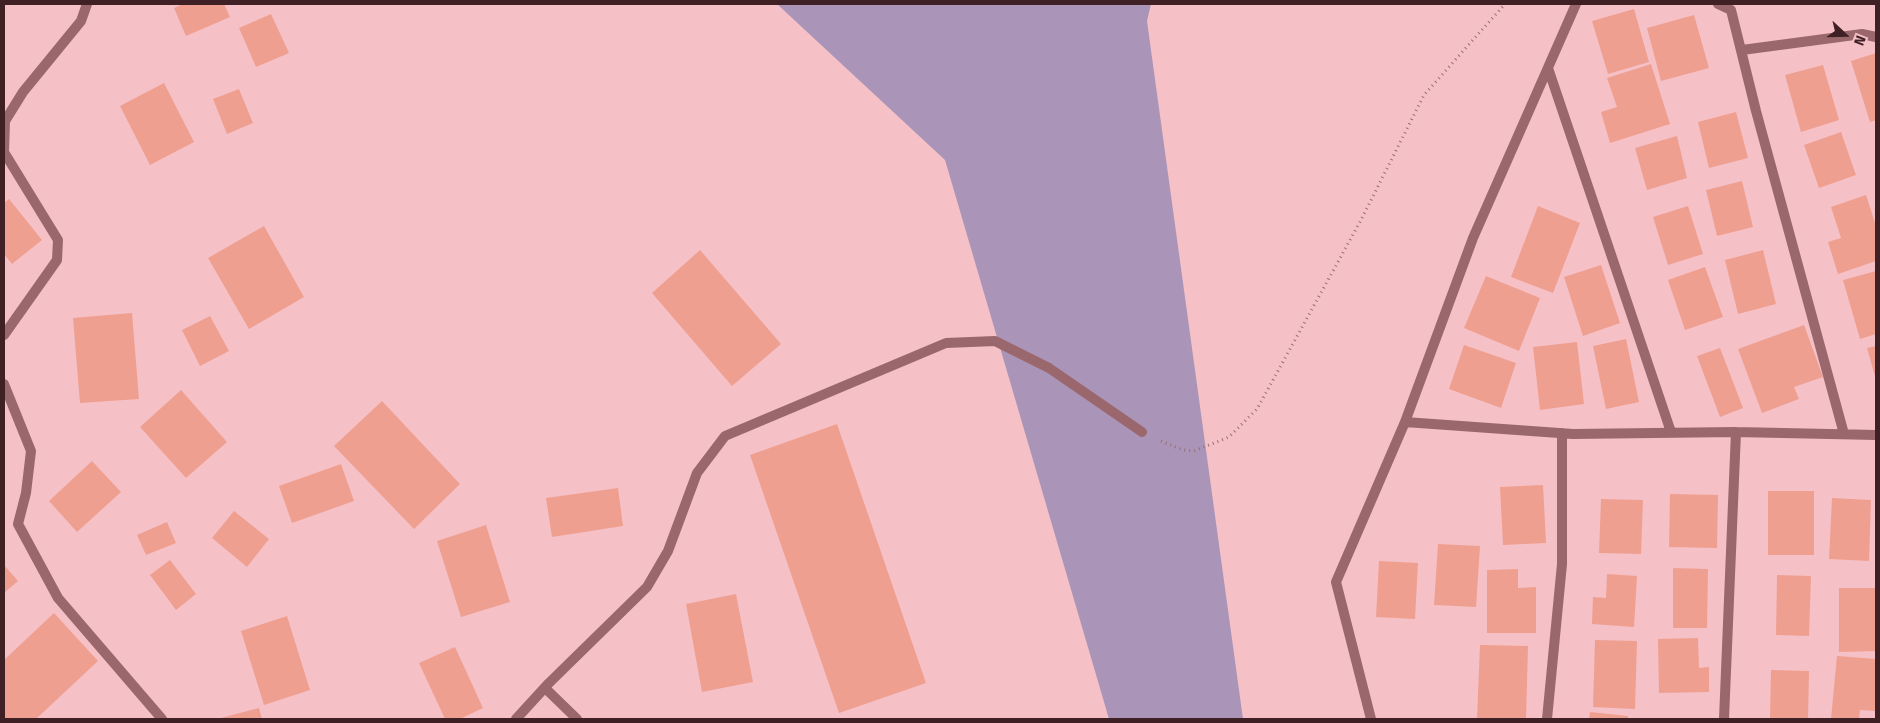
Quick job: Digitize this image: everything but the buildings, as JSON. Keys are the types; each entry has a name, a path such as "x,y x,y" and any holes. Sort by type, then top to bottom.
{"street":[{"path":"4,335 57,260 58,240 4,152 4,122 23,92 81,21 87,4"},
{"path":"1371,719 1336,582 1405,422 1473,238 1576,4"},
{"path":"1718,4 1731,10 1756,111 1844,434"},
{"path":"1742,50 1862,34 1876,37"},
{"path":"1548,68 1671,432"},
{"path":"516,719 647,588 668,551 697,473 725,436 946,343 995,341 1049,368 1142,432"},
{"path":"4,384 31,451 26,494 18,524 58,598 162,719"},
{"path":"1405,422 1562,433 1736,432 1876,435"},
{"path":"1724,719 1736,432"},
{"path":"1547,719 1562,564 1562,433"},
{"path":"545,688 577,719"}],"path":[{"path":"1142,432 1183,450 1194,451 1229,437 1257,409 1361,220 1424,95 1505,4"}],"shaded area":[{"path":"777,4 1151,4 1147,21 1243,719 1109,719 945,160"}]}
